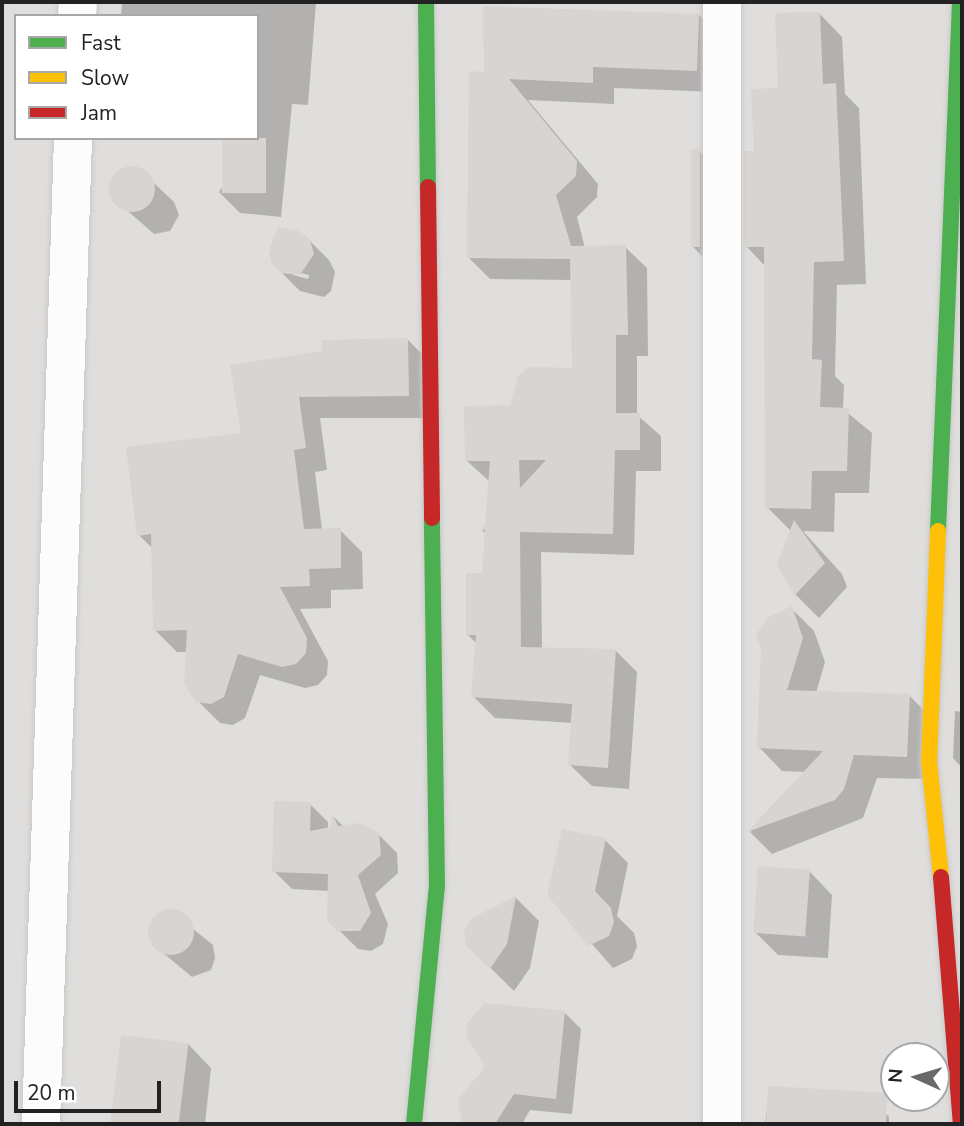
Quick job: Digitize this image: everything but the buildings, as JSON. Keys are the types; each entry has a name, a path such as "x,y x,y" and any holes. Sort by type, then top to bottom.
{"street":[{"path":"414,1124 437,887 426,2"},
{"path":"722,2 722,1124"},
{"path":"960,2 929,761 957,1039 961,1124"},
{"path":"41,1124 73,140"}],"shaded area":[{"path":"2,2 962,2 962,1124 2,1124"}],"traffic: fast":[{"path":"426,2 428,187"},
{"path":"938,531 960,2"},
{"path":"414,1124 437,887 432,518"}],"traffic: slow":[{"path":"938,531 929,761 941,877"}],"traffic: jam":[{"path":"428,187 432,518"},
{"path":"941,877 961,1124"}]}
